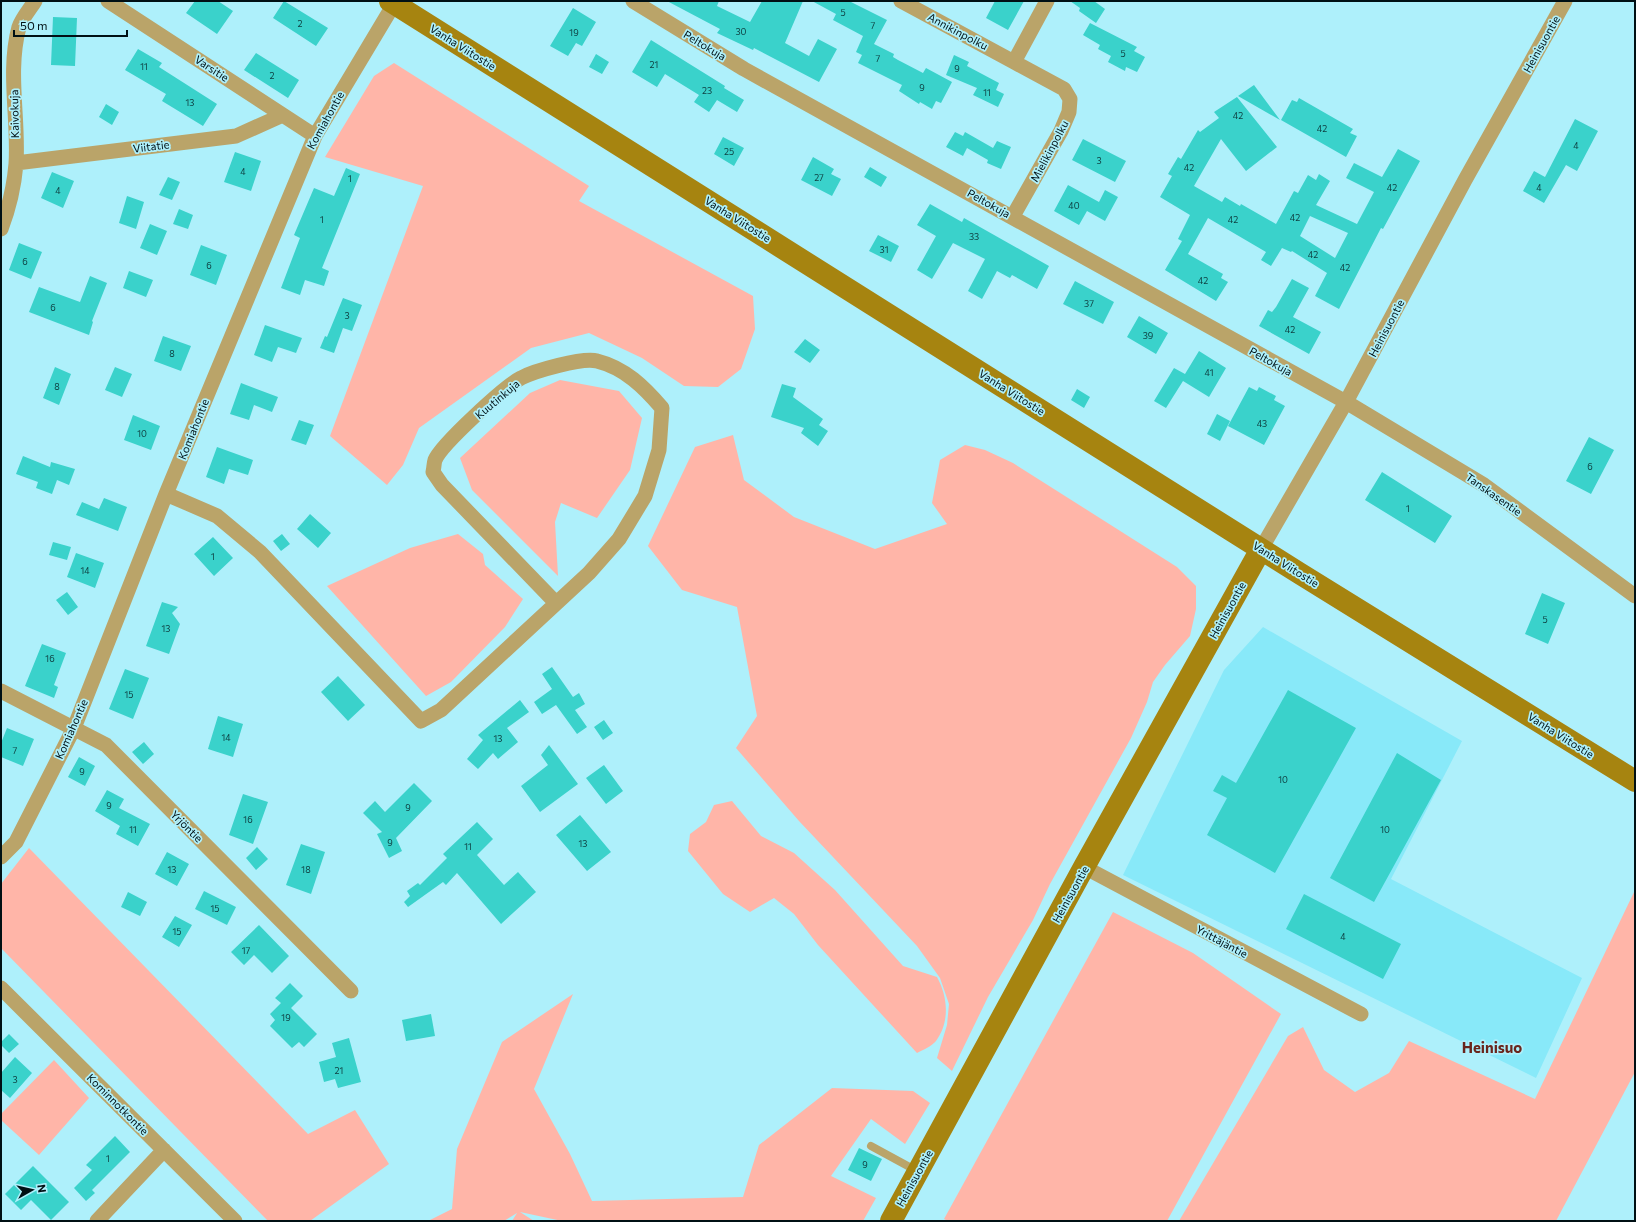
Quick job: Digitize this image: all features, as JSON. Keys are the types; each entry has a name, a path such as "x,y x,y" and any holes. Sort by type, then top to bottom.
{"main road":[{"name":"Vanha Viitostie","path":"392,2 1262,549 1635,781"},
{"name":"Heinisuontie","path":"898,1219 918,1172 1084,867 1262,549"}],"street":[{"name":"Kaivokuja","path":"1,229 10,205 16,163 13,94 19,26 35,1"},
{"name":"Varsitie","path":"108,1 315,136"},
{"name":"Annikinpolku","path":"901,1 1014,62"},
{"path":"1014,62 1047,1"},
{"name":"Heinisuontie","path":"1262,549 1346,402 1462,187 1565,1"},
{"name":"Komiahontie","path":"1,857 16,842 74,728 166,494 315,136 392,2"},
{"name":"Peltokuja","path":"635,2 744,69 1013,216 1346,402"},
{"name":"Mielikinpolku","path":"1013,216 1061,131 1069,112 1070,99 1064,89 1014,62"},
{"name":"Viitatie","path":"16,163 236,136 283,115"},
{"name":"Kuutinkuja","path":"166,494 217,516 260,552 421,721 441,710 589,573 619,539 645,496 659,450 662,408 641,385 619,369 596,360 556,366 520,378 493,400 448,442 436,459 433,472 442,485 556,603"},
{"name":"Tanskasentie","path":"1346,402 1484,486 1635,596"},
{"name":"Yrjöntie","path":"1,691 106,746 351,991"},
{"name":"Yrittäjäntie","path":"1084,867 1361,1014"},
{"name":"Kominnotkontie","path":"4,997 164,1150 235,1221"},
{"path":"97,1221 164,1150"}],"lane":[{"path":"871,1146 918,1172"}],"shaded area":[{"path":"394,63 589,186 579,201 753,296 755,329 741,369 718,387 684,386 642,358 589,333 531,348 419,428 403,465 387,485 330,436 423,186 325,157 374,76"},
{"path":"560,380 619,391 642,418 630,470 597,518 561,503 555,522 558,576 472,490 460,458 530,393"},
{"path":"733,435 744,480 794,517 875,549 947,524 932,503 940,460 965,445 985,450 1013,463 1177,567 1196,586 1196,609 1190,636 1165,665 1153,682 1147,702 1131,738 1050,884 1033,920 988,997 952,1071 937,1058 947,1025 949,1004 940,978 917,946 799,821 736,748 757,716 737,607 682,590 648,546 695,447"},
{"path":"458,534 483,554 485,565 523,599 505,627 451,682 426,696 327,586 410,548"},
{"path":"1263,627 1462,741 1391,879 1582,978 1536,1078 1123,875 1224,670"},
{"path":"732,801 761,836 794,853 835,890 903,966 937,977 941,985 946,1009 944,1026 941,1034 934,1043 917,1053 818,945 794,914 774,898 750,912 723,894 688,851 690,834 706,822 714,805"},
{"path":"29,848 308,1134 355,1110 389,1164 310,1221 268,1221 1,948 1,884"},
{"path":"1635,890 1635,1072 1556,1221 1179,1221 1288,1036 1303,1027 1324,1070 1355,1092 1389,1073 1409,1041 1535,1099"},
{"path":"1113,912 1193,953 1281,1014 1167,1221 948,1221 944,1219"},
{"path":"573,994 534,1089 570,1154 592,1201 743,1197 759,1145 832,1088 913,1091 930,1103 905,1144 871,1119 831,1176 876,1198 863,1221 562,1221 520,1212 534,1221 512,1221 517,1213 504,1221 428,1221 452,1209 457,1149 502,1042"},
{"path":"54,1060 89,1098 39,1155 1,1120 1,1114"}],"building":[{"path":"195,1 218,1 233,11 217,34 186,13"},
{"path":"284,1 328,28 316,46 273,18"},
{"path":"667,1 719,1 717,6 750,22 762,1 803,1 785,43 809,56 818,39 837,49 819,82 754,48 753,50 717,33 720,29"},
{"path":"812,1 849,1 887,20 874,44 894,54 893,57 923,73 926,68 952,82 941,103 936,101 932,109 920,102 919,104 899,91 902,85 858,63 862,55 856,52 863,36 833,20 836,14"},
{"path":"995,1 1024,1 1008,30 986,18"},
{"path":"1070,1 1094,1 1105,9 1096,23 1079,11 1080,8"},
{"path":"573,8 596,22 582,46 576,43 568,56 550,46"},
{"path":"53,17 77,18 75,66 51,65"},
{"path":"1090,23 1137,47 1134,51 1145,57 1137,72 1126,67 1125,71 1108,62 1111,56 1098,49 1100,45 1083,35"},
{"path":"651,40 725,86 724,88 744,100 737,112 717,100 709,112 694,102 699,95 665,74 657,87 632,72"},
{"path":"138,49 162,63 159,67 217,104 203,126 162,101 166,94 125,70"},
{"path":"256,53 299,80 288,98 244,70"},
{"path":"596,54 609,62 602,74 589,67"},
{"path":"954,55 969,62 967,66 999,83 996,90 1004,94 998,107 973,95 977,88 946,75"},
{"path":"1254,85 1280,120 1238,96"},
{"path":"1237,97 1277,147 1246,171 1221,139 1194,186 1222,202 1225,197 1240,206 1241,204 1276,224 1294,191 1298,193 1308,175 1316,180 1319,174 1330,181 1316,205 1357,224 1374,192 1346,178 1354,163 1382,177 1398,149 1420,161 1383,229 1381,228 1339,309 1315,296 1327,273 1292,251 1291,252 1282,248 1271,266 1261,260 1266,252 1208,218 1188,254 1223,274 1221,278 1228,282 1216,301 1165,270 1182,241 1178,239 1190,215 1160,197 1172,176 1168,174 1178,157 1181,159 1198,130 1200,132 1219,118 1214,112","holes":["1310,216 1348,233 1335,258 1300,236"]},
{"path":"1299,98 1353,129 1350,133 1357,136 1346,157 1281,120 1292,100 1297,102"},
{"path":"106,104 119,112 112,125 99,117"},
{"path":"1575,119 1598,131 1577,171 1566,165 1544,203 1523,191 1534,171 1545,177"},
{"path":"955,132 963,136 965,132 993,148 997,141 1011,147 1001,169 987,163 988,160 967,148 963,156 946,147"},
{"path":"723,137 744,148 734,166 714,154"},
{"path":"1083,139 1126,161 1115,182 1072,160"},
{"path":"235,152 261,161 251,191 224,182"},
{"path":"813,157 834,169 831,174 841,179 832,196 801,180"},
{"path":"870,167 887,177 881,187 864,177"},
{"path":"346,168 360,174 322,268 329,271 324,286 305,280 300,295 281,288 300,238 294,235 314,188 334,196"},
{"path":"52,172 74,181 63,208 41,198"},
{"path":"168,177 180,182 172,200 159,195"},
{"path":"1068,185 1099,202 1105,190 1118,197 1105,221 1087,211 1079,225 1054,211"},
{"path":"127,196 144,202 136,229 119,223"},
{"path":"930,204 962,222 964,218 1049,266 1037,289 1012,275 1010,278 997,271 982,299 968,291 985,259 953,243 932,279 917,270 936,236 917,225"},
{"path":"179,209 193,215 188,229 173,224"},
{"path":"150,224 167,231 157,255 140,248"},
{"path":"878,235 899,246 891,262 869,251"},
{"path":"19,243 42,252 31,279 9,270"},
{"path":"201,245 227,255 216,285 190,275"},
{"path":"129,271 153,280 146,297 123,288"},
{"path":"90,276 107,283 92,321 89,335 29,312 39,287 80,302"},
{"path":"1292,279 1309,288 1293,317 1321,332 1309,354 1259,326 1268,310 1272,312 1276,307"},
{"path":"1075,281 1114,302 1103,324 1063,304"},
{"path":"343,298 362,305 352,331 343,328 334,353 320,348 325,336 327,337"},
{"path":"1139,316 1168,333 1156,354 1127,337"},
{"path":"265,325 302,338 296,353 278,347 272,362 254,355"},
{"path":"163,336 191,346 181,371 154,361"},
{"path":"805,339 820,350 810,363 794,352"},
{"path":"1199,351 1226,368 1209,397 1183,381 1166,408 1154,401 1174,368 1185,374"},
{"path":"55,367 71,374 59,405 43,398"},
{"path":"115,367 132,374 122,397 105,390"},
{"path":"241,383 278,397 272,412 254,405 249,420 230,414"},
{"path":"782,384 796,388 793,397 823,419 819,425 828,431 818,446 801,433 804,428 771,417"},
{"path":"1249,387 1257,391 1259,387 1276,396 1274,400 1285,406 1264,445 1228,426"},
{"path":"1077,389 1090,397 1084,408 1071,400"},
{"path":"1217,414 1230,421 1220,441 1207,434"},
{"path":"133,415 160,426 151,450 124,440"},
{"path":"299,420 314,425 306,445 291,440"},
{"path":"1589,437 1614,450 1591,494 1566,481"},
{"path":"217,447 253,460 248,475 229,469 224,484 206,477"},
{"path":"23,456 50,467 51,462 75,469 69,485 57,480 52,494 36,488 38,482 16,474"},
{"path":"1382,472 1452,516 1435,543 1365,500"},
{"path":"104,498 127,507 118,531 76,515 82,502 99,509"},
{"path":"310,514 331,533 318,548 297,529"},
{"path":"282,534 290,544 281,551 273,541"},
{"path":"213,537 233,558 214,576 194,554"},
{"path":"53,542 71,547 67,560 49,555"},
{"path":"76,553 104,563 95,588 67,577"},
{"path":"67,592 78,607 68,615 56,600"},
{"path":"1542,593 1565,603 1548,644 1525,634"},
{"path":"162,602 178,607 172,613 180,624 169,654 146,646"},
{"path":"42,644 66,653 54,685 58,687 54,698 25,686"},
{"path":"552,667 573,697 579,693 585,704 575,710 587,727 577,734 556,705 542,714 534,702 552,689 542,674"},
{"path":"125,669 149,678 133,719 109,709"},
{"path":"338,676 365,705 348,721 321,692"},
{"path":"1288,690 1356,728 1275,873 1207,835 1227,798 1213,791 1222,775 1236,783"},
{"path":"520,700 529,712 507,728 518,742 498,759 493,753 478,769 467,759 483,740 478,735"},
{"path":"218,716 243,724 233,757 208,749"},
{"path":"604,720 613,733 603,740 594,727"},
{"path":"7,728 34,739 23,766 1,757 1,743"},
{"path":"144,742 154,754 143,764 132,752"},
{"path":"549,745 578,784 540,812 521,786 548,765 541,755"},
{"path":"1397,753 1441,780 1374,902 1330,878"},
{"path":"79,757 95,766 85,786 68,777"},
{"path":"604,765 623,791 606,804 586,778"},
{"path":"414,783 432,801 396,838 402,851 389,858 377,834 382,832 363,813 375,801 385,812"},
{"path":"107,790 124,799 119,808 150,824 138,846 116,834 120,826 95,811"},
{"path":"243,794 268,802 253,844 229,835"},
{"path":"580,815 611,852 587,871 556,835"},
{"path":"477,822 493,839 477,855 504,885 518,872 536,892 501,924 457,873 446,885 443,882 408,907 404,902 410,896 407,891 418,883 420,885 447,858 443,854"},
{"path":"301,844 325,852 311,894 286,885"},
{"path":"257,847 268,859 256,870 246,858"},
{"path":"167,852 189,864 177,886 155,874"},
{"path":"204,891 236,907 227,925 195,909"},
{"path":"128,892 147,902 140,916 121,907"},
{"path":"1304,894 1401,944 1383,979 1286,929"},
{"path":"175,916 192,925 179,947 162,937"},
{"path":"259,925 289,956 272,973 254,955 244,965 231,952"},
{"path":"290,983 303,996 291,1008 317,1034 304,1047 299,1042 292,1048 270,1026 275,1020 270,1014 281,1003 275,998"},
{"path":"431,1014 435,1036 406,1041 402,1020"},
{"path":"9,1034 19,1044 9,1053 1,1045 1,1042"},
{"path":"349,1038 361,1082 338,1088 335,1079 324,1082 319,1062 336,1057 332,1043"},
{"path":"15,1057 32,1073 10,1098 1,1090 1,1073"},
{"path":"115,1136 130,1152 92,1190 95,1193 86,1201 74,1188 92,1170 86,1165"},
{"path":"859,1148 882,1159 871,1181 848,1170"},
{"path":"33,1166 69,1202 51,1220 31,1200 21,1210 5,1194"}],"district":[{"name":"Heinisuo","path":"1492,1047"}]}
